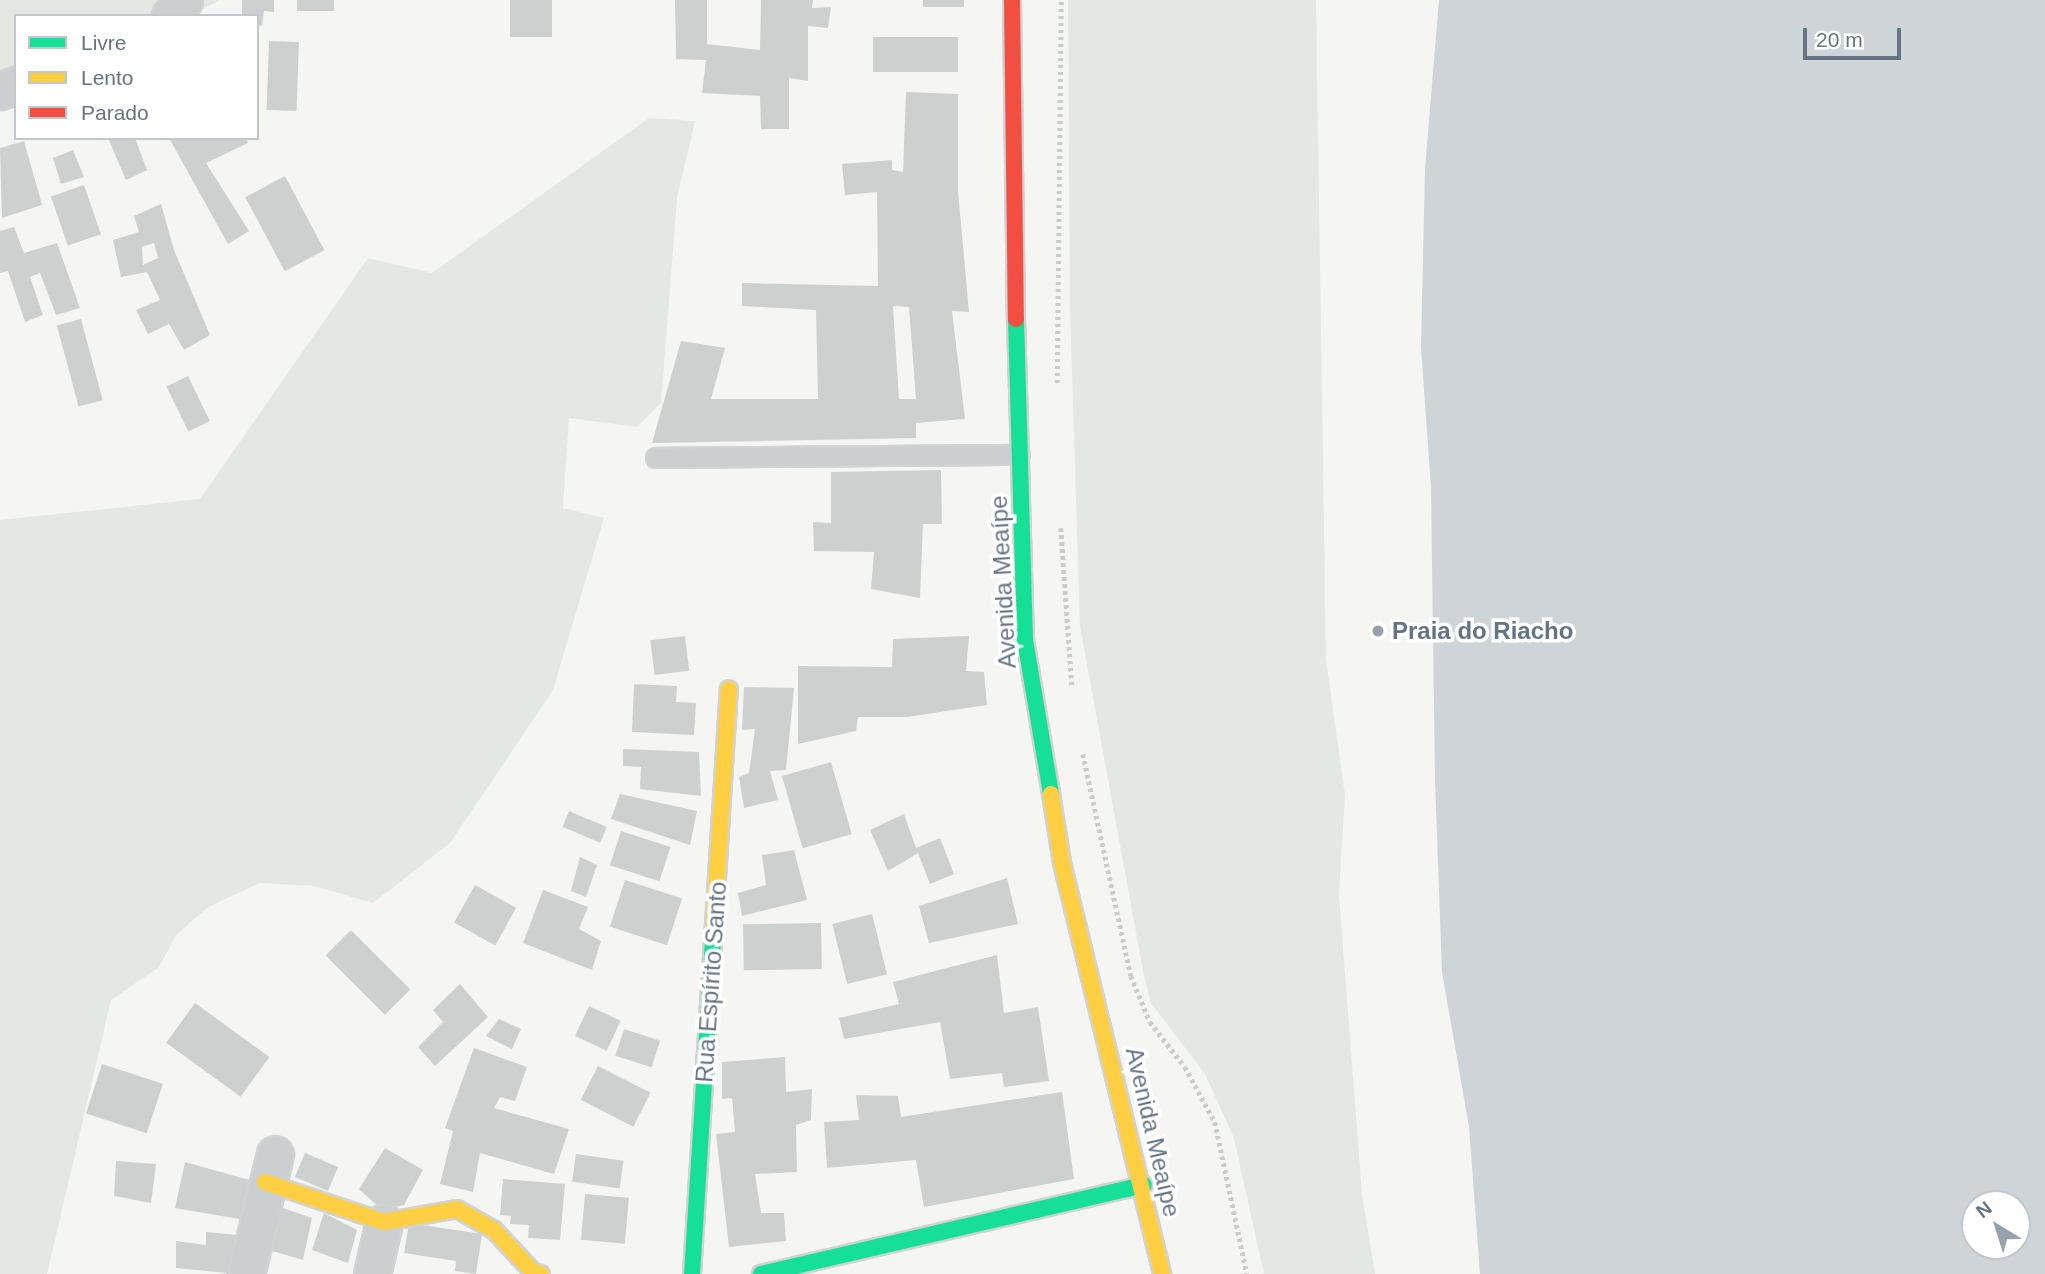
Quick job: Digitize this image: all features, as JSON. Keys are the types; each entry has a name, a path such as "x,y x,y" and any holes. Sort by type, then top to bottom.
{"street":[{"path":"172,14 184,0"},
{"name":"Avenida Meaípe","path":"1013,0 1025,640 1060,850 1144,1185 1162,1274"},
{"name":"Rua Espírito Santo","path":"692,1274 730,689"},
{"path":"246,1274 270,1168 384,1222 457,1209 494,1230 533,1272 541,1274"},
{"path":"761,1274 781,1272 1144,1185"},
{"path":"372,1274 384,1222"}],"lane":[{"path":"656,458 1020,455"}],"path":[{"path":"1057,394 1061,0"},
{"path":"1060,515 1072,695"},
{"path":"1082,748 1131,976 1150,1022 1185,1067 1215,1122 1247,1274"}],"shaded area":[{"path":"0,0 220,0 194,14 14,14 14,101 0,106"},
{"path":"1068,0 1316,0 1326,660 1345,795 1339,896 1362,1194 1375,1274 1264,1274 1234,1138 1205,1074 1151,1003 1144,976 1080,626 1070,310"},
{"path":"1439,0 2045,0 2045,1274 1480,1274 1469,1127 1442,972 1435,782 1431,488 1421,347 1425,169"},
{"path":"649,118 695,121 677,198 661,403 637,427 569,418 563,508 604,518 553,690 450,843 373,903 314,886 260,883 208,907 177,934 159,967 111,1000 47,1274 0,1274 0,520 200,499 368,258 432,273"}],"building":[{"path":"242,0 274,0 274,12 264,11 262,26 259,25 259,14 242,14"},
{"path":"297,0 334,0 334,11 297,11"},
{"path":"510,0 552,0 552,37 510,37"},
{"path":"675,0 707,0 707,44 760,50 761,0 813,0 812,8 831,7 828,28 808,26 808,81 789,78 789,129 761,129 760,96 702,93 706,60 676,59"},
{"path":"923,0 964,0 964,7 923,7"},
{"path":"873,37 958,37 958,72 873,72"},
{"path":"269,41 299,42 297,111 267,110"},
{"path":"906,92 958,94 958,191 969,312 952,311 965,419 916,423 916,438 652,443 681,341 725,348 711,399 818,399 816,310 742,306 742,283 878,286 877,192 845,195 842,164 892,160 892,170 903,172","holes":["893,306 909,307 916,399 899,399"]},
{"path":"109,140 136,140 147,170 126,180"},
{"path":"170,140 247,140 248,143 206,163 249,231 228,244"},
{"path":"24,141 42,205 2,218 0,148"},
{"path":"73,150 84,177 61,184 53,158"},
{"path":"285,176 324,250 285,271 245,197"},
{"path":"84,185 101,234 68,246 51,196"},
{"path":"161,204 174,250 210,335 184,350 169,324 148,334 136,310 160,300 147,272 121,277 113,240 139,232 134,216","holes":["154,243 158,258 143,265 142,247"]},
{"path":"14,227 24,253 57,243 80,308 56,315 40,273 30,277 43,315 25,322 8,271 0,273 0,231"},
{"path":"81,319 103,400 79,407 57,325"},
{"path":"188,376 210,421 188,431 166,387"},
{"path":"941,470 942,524 923,524 920,598 871,589 874,552 814,551 813,522 831,523 831,472"},
{"path":"685,636 689,671 655,675 650,640"},
{"path":"969,636 966,671 984,672 987,705 907,717 858,717 856,731 798,744 798,666 892,667 893,639"},
{"path":"634,684 677,686 676,702 696,703 694,735 632,732"},
{"path":"744,687 794,688 786,770 770,771 778,800 744,808 739,777 749,773 755,729 742,730"},
{"path":"623,749 699,752 701,796 640,789 641,767 623,766"},
{"path":"831,762 852,834 803,848 782,776"},
{"path":"620,794 697,811 690,845 611,819"},
{"path":"569,811 607,827 600,843 562,827"},
{"path":"904,814 916,848 940,838 954,874 930,884 918,853 888,871 870,830"},
{"path":"621,831 670,847 659,881 610,865"},
{"path":"794,850 807,900 742,916 738,893 766,885 762,855"},
{"path":"580,857 597,865 586,897 571,891"},
{"path":"1007,878 1018,924 929,943 919,906"},
{"path":"625,880 682,899 667,945 610,927"},
{"path":"475,885 516,908 495,945 454,923"},
{"path":"543,890 588,907 579,929 601,941 592,970 523,943"},
{"path":"872,914 887,974 847,984 832,924"},
{"path":"821,923 822,969 744,970 743,924"},
{"path":"351,930 410,989 385,1015 326,955"},
{"path":"997,955 1004,1013 1038,1007 1049,1081 1004,1087 1002,1073 950,1079 940,1022 844,1039 839,1018 899,1004 893,982"},
{"path":"460,984 488,1017 435,1066 418,1047 443,1022 433,1010"},
{"path":"195,1003 269,1057 241,1097 166,1043"},
{"path":"589,1006 621,1021 607,1051 575,1036"},
{"path":"499,1019 521,1029 512,1049 486,1036"},
{"path":"624,1029 660,1041 651,1067 615,1056"},
{"path":"474,1048 527,1067 515,1101 500,1097 494,1108 569,1129 554,1174 480,1153 473,1192 440,1184 453,1131 445,1128"},
{"path":"785,1057 786,1092 812,1089 811,1120 796,1125 797,1172 755,1174 761,1213 784,1213 786,1241 729,1247 716,1134 735,1132 732,1098 722,1099 722,1062"},
{"path":"102,1064 163,1084 147,1133 86,1113"},
{"path":"598,1066 651,1093 633,1127 581,1100"},
{"path":"1062,1092 1074,1179 924,1207 916,1160 827,1168 824,1122 859,1120 856,1095 898,1096 901,1117"},
{"path":"385,1148 423,1170 404,1205 382,1210 359,1189"},
{"path":"305,1153 338,1167 328,1191 295,1177"},
{"path":"576,1154 624,1161 620,1188 572,1182"},
{"path":"116,1161 156,1164 151,1203 114,1196"},
{"path":"185,1162 253,1181 245,1220 175,1208"},
{"path":"503,1179 565,1184 560,1240 528,1238 529,1225 510,1224 511,1216 500,1215"},
{"path":"585,1194 629,1198 625,1244 581,1240"},
{"path":"277,1206 312,1218 303,1260 269,1250"},
{"path":"324,1213 357,1230 348,1263 312,1250"},
{"path":"409,1223 482,1234 476,1274 455,1271 456,1261 404,1253"},
{"path":"206,1232 238,1235 236,1274 176,1268 176,1241 206,1245"}],"traffic: fast":[{"path":"1016,319 1025,640 1051,794"},
{"path":"692,1274 714,925"},
{"path":"761,1274 1144,1185"}],"traffic: slow":[{"path":"714,925 729,689"},
{"path":"1051,794 1062,863 1162,1274"},
{"path":"265,1182 384,1222 457,1209 494,1230 533,1272 541,1274"}],"traffic: jam":[{"path":"1012,0 1016,319"}],"place":[{"name":"Praia do Riacho","path":"1378,631"}]}
